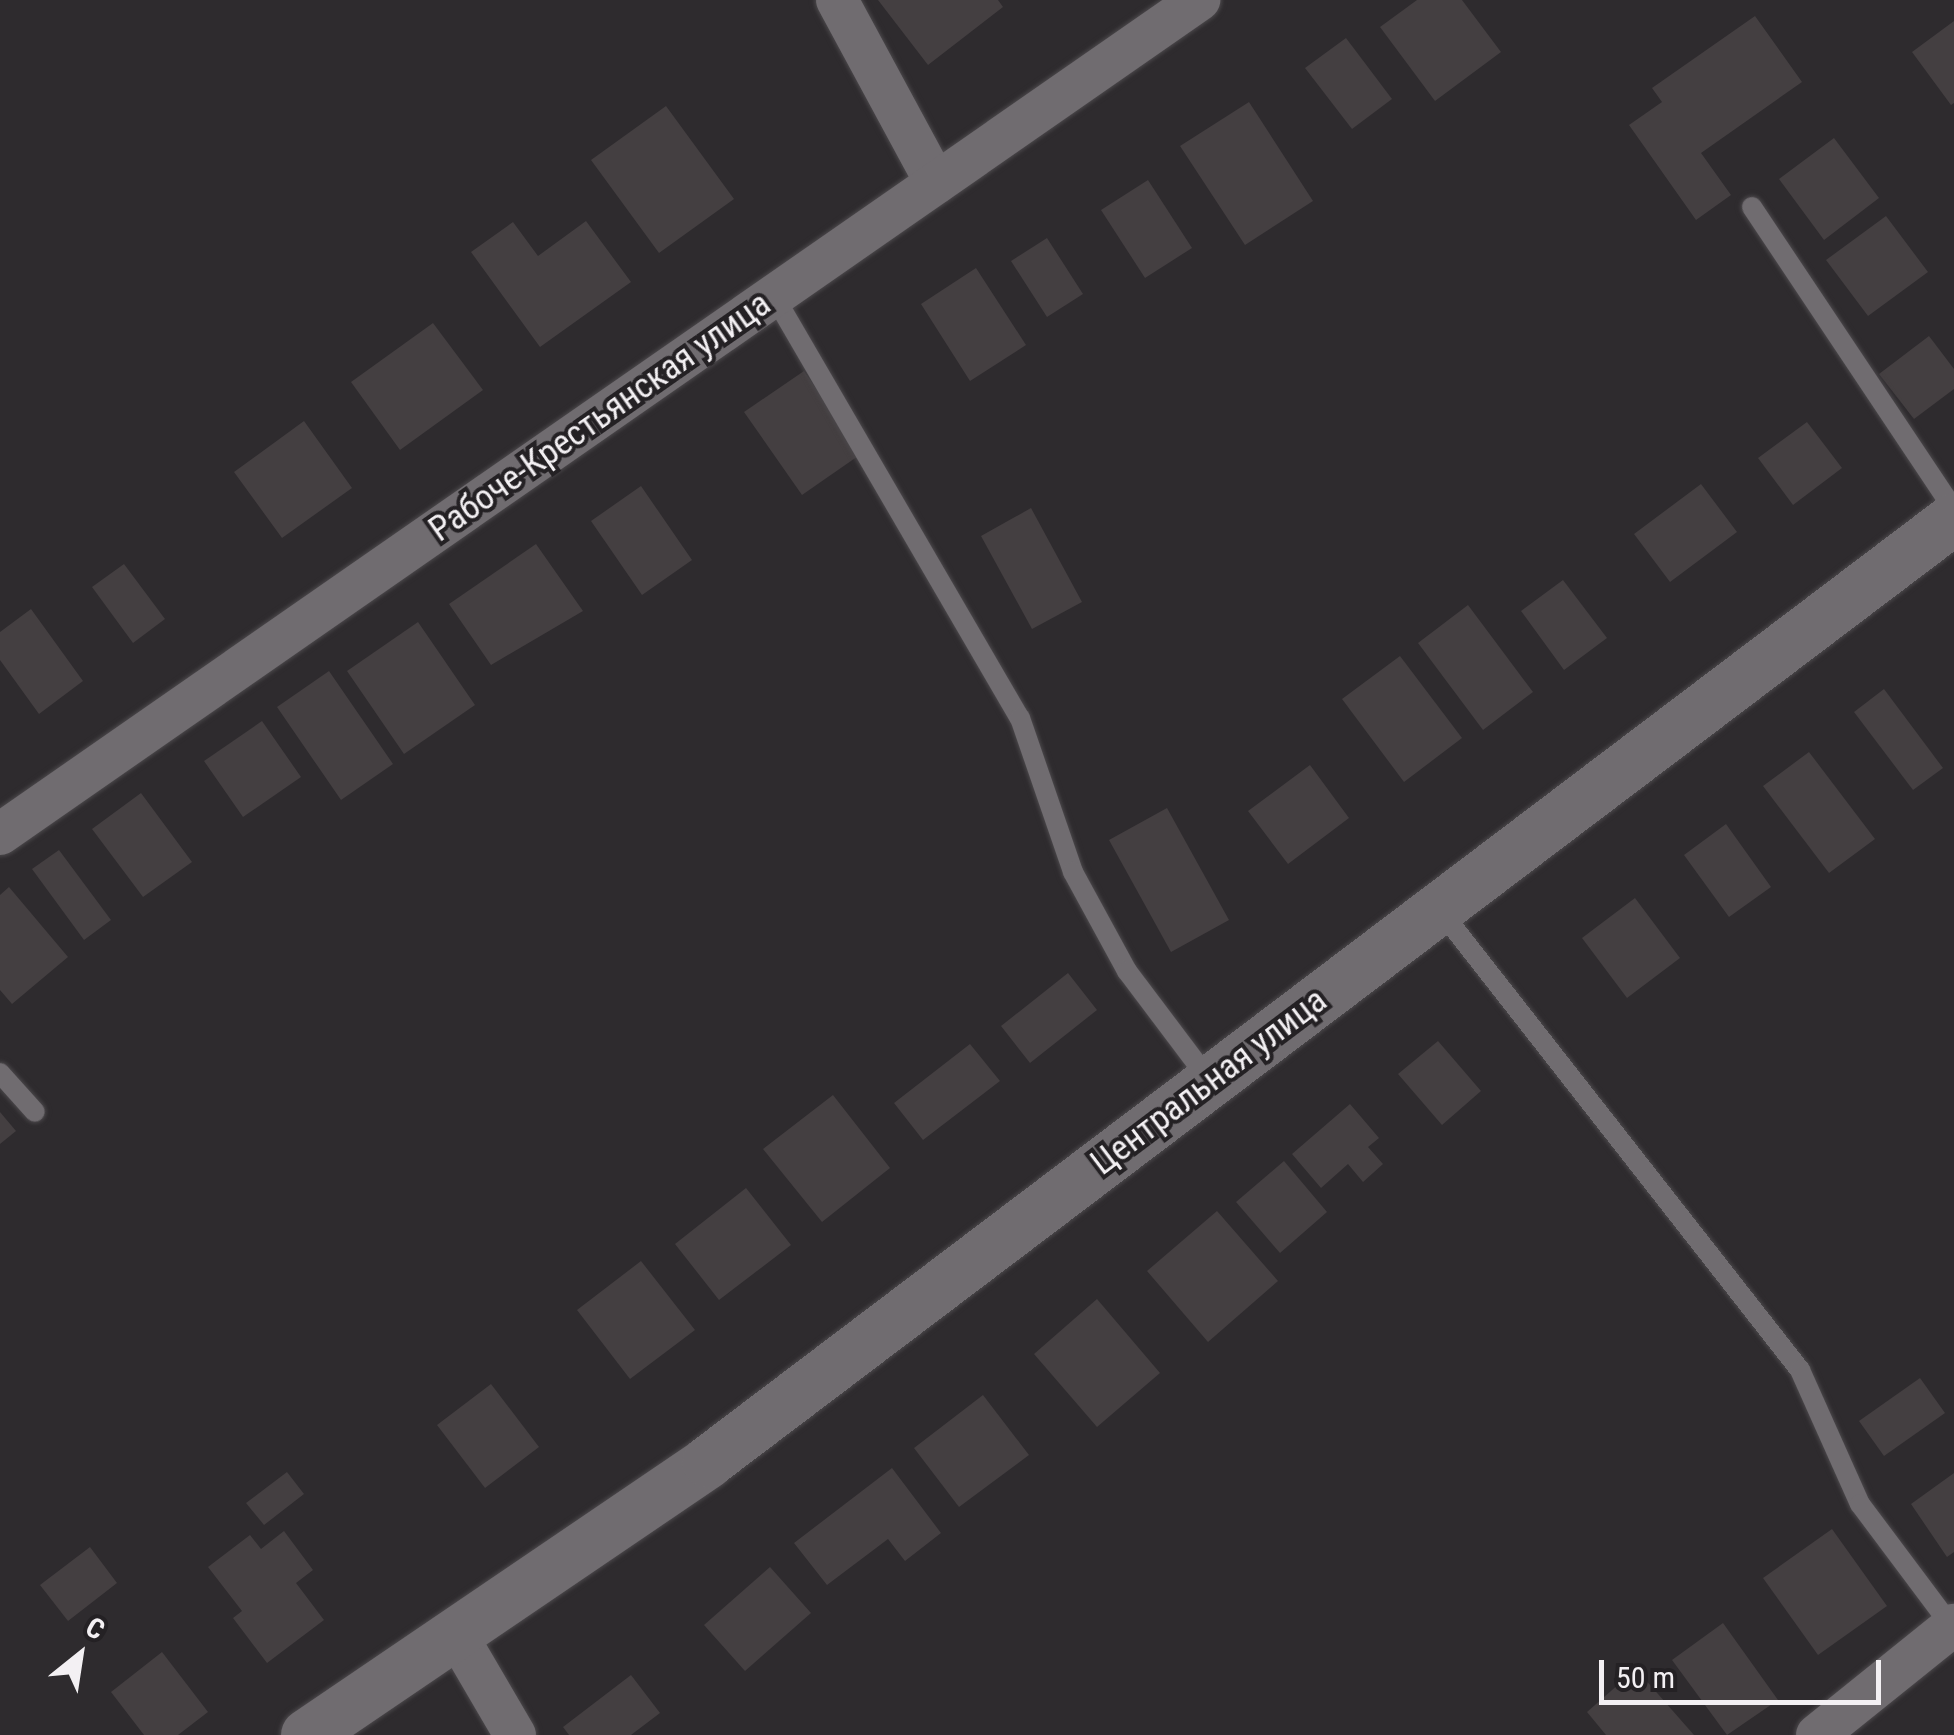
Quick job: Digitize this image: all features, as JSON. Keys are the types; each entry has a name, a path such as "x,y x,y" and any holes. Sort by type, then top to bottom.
{"street":[{"path":"836,0 936,183"},
{"name":"Рабоче-Крестьянская улица","path":"0,834 1199,0"},
{"name":"Центральная улица","path":"307,1735 708,1462 1954,520"},
{"path":"1818,1735 1953,1626"},
{"path":"456,1634 515,1735"}],"lane":[{"path":"1752,208 1954,510"},
{"path":"774,296 1020,718 1073,872 1127,971 1210,1081"},
{"path":"1438,908 1800,1370 1860,1504 1953,1626"},
{"path":"0,1073 35,1112"}],"building":[{"path":"878,0 998,0 1003,7 928,65"},
{"path":"1417,0 1462,0 1501,52 1435,101 1380,27"},
{"path":"1755,16 1802,82 1701,153 1731,195 1696,220 1629,125 1662,102 1652,88"},
{"path":"1954,21 1954,103 1951,105 1912,52"},
{"path":"1346,38 1392,99 1352,129 1305,68"},
{"path":"1249,102 1313,201 1245,245 1180,146"},
{"path":"666,106 734,199 659,253 591,160"},
{"path":"1834,138 1879,198 1824,240 1779,179"},
{"path":"1148,180 1192,248 1145,278 1101,210"},
{"path":"1886,216 1928,272 1868,316 1826,260"},
{"path":"586,221 631,282 540,347 471,252 513,222 538,256"},
{"path":"1047,238 1083,294 1047,317 1011,261"},
{"path":"976,268 1026,345 970,381 921,304"},
{"path":"433,323 483,390 400,450 351,382"},
{"path":"1929,336 1954,369 1954,389 1914,419 1879,374"},
{"path":"804,371 861,454 802,495 744,412"},
{"path":"304,421 352,488 282,538 234,472"},
{"path":"1807,422 1842,468 1793,505 1758,458"},
{"path":"1701,484 1737,532 1670,582 1634,534"},
{"path":"641,486 692,560 642,595 591,521"},
{"path":"1031,508 1082,602 1032,629 981,536"},
{"path":"536,544 583,611 491,665 449,604"},
{"path":"124,564 165,619 133,643 92,587"},
{"path":"1563,580 1607,638 1564,670 1521,611"},
{"path":"1468,605 1533,692 1483,730 1418,643"},
{"path":"31,609 83,681 39,714 0,660 0,632"},
{"path":"418,622 475,705 404,754 347,671"},
{"path":"1400,656 1462,738 1404,782 1342,699"},
{"path":"329,671 393,764 341,800 277,707"},
{"path":"1884,689 1943,768 1913,790 1854,712"},
{"path":"262,721 301,777 243,817 204,761"},
{"path":"1809,752 1875,839 1829,873 1763,786"},
{"path":"1310,765 1349,818 1288,864 1248,811"},
{"path":"141,793 192,862 143,897 92,829"},
{"path":"1167,808 1229,920 1171,952 1109,840"},
{"path":"1726,824 1771,887 1729,917 1684,855"},
{"path":"59,850 111,920 84,940 32,869"},
{"path":"9,887 68,957 12,1004 0,990 0,895"},
{"path":"1635,898 1680,958 1627,998 1582,938"},
{"path":"1068,973 1097,1010 1030,1063 1001,1026"},
{"path":"1438,1041 1481,1091 1442,1125 1398,1074"},
{"path":"970,1044 1000,1081 923,1140 894,1103"},
{"path":"833,1095 890,1168 822,1222 763,1149"},
{"path":"1350,1104 1379,1138 1368,1147 1383,1164 1363,1182 1348,1164 1321,1188 1292,1154"},
{"path":"0,1112 16,1131 0,1144"},
{"path":"1284,1161 1327,1212 1280,1253 1236,1202"},
{"path":"746,1188 791,1245 719,1300 675,1244"},
{"path":"1217,1211 1278,1281 1208,1342 1147,1271"},
{"path":"641,1261 695,1330 630,1379 577,1310"},
{"path":"1097,1299 1160,1373 1097,1427 1034,1354"},
{"path":"1920,1378 1945,1413 1884,1456 1859,1421"},
{"path":"491,1384 539,1447 485,1488 437,1425"},
{"path":"983,1395 1029,1455 959,1507 914,1448"},
{"path":"892,1468 941,1533 905,1561 888,1539 827,1585 794,1543"},
{"path":"287,1472 304,1494 264,1525 246,1503"},
{"path":"1954,1473 1954,1552 1947,1557 1911,1504"},
{"path":"1832,1529 1887,1606 1818,1655 1763,1578"},
{"path":"284,1531 313,1570 296,1583 324,1620 267,1663 233,1618 242,1611 208,1567 250,1535 261,1549"},
{"path":"90,1547 117,1583 68,1621 40,1585"},
{"path":"770,1567 811,1613 745,1671 704,1625"},
{"path":"1723,1623 1778,1700 1727,1735 1672,1660"},
{"path":"162,1652 208,1712 178,1735 144,1735 111,1692"},
{"path":"1636,1669 1694,1735 1606,1735 1587,1712"},
{"path":"631,1675 660,1713 631,1735 569,1735 563,1727"}]}
